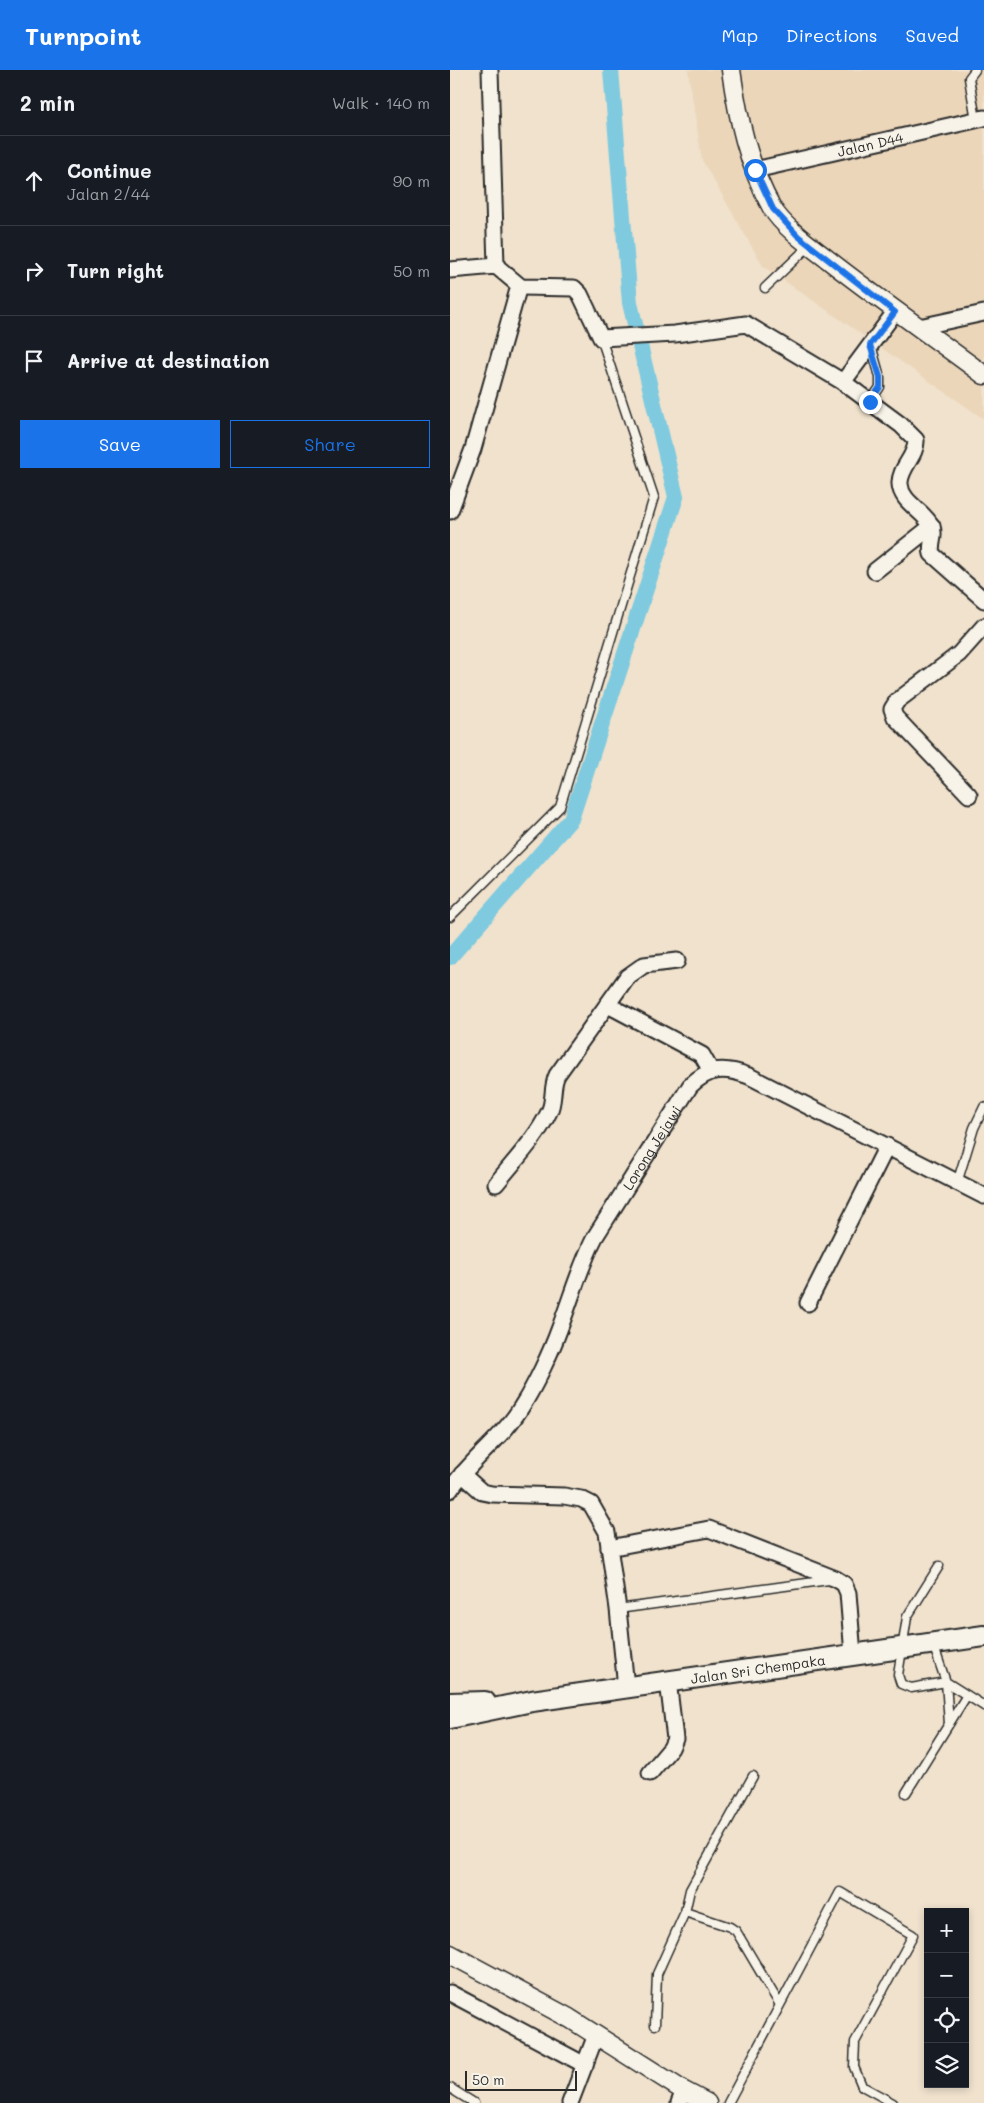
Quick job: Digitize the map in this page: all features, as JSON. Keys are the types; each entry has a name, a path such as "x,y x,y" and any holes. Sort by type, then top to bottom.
{"main road":[{"name":"Jalan Sri Chempaka","path":"532,1701 984,1636"},
{"path":"450,1703 532,1701"},
{"path":"450,1718 532,1701"}],"street":[{"path":"490,70 496,266"},
{"path":"731,70 745,144 773,209 810,245 895,312 919,327 984,375"},
{"name":"Jalan D44","path":"755,170 980,119"},
{"path":"450,270 496,266 519,286 574,288 580,294 601,338 675,334 746,324 843,382 911,433 916,440 915,450 901,476 900,484 906,497 932,526 934,536 931,544 932,554 984,600"},
{"path":"450,511 473,449 519,286"},
{"path":"843,382 895,312"},
{"path":"919,327 984,313"},
{"path":"874,570 932,526"},
{"path":"969,796 896,717 892,708 897,701 959,654 984,626"},
{"path":"496,1184 538,1132 550,1110 552,1087 558,1075 627,977 636,970 655,963 677,961"},
{"path":"608,1005 702,1055 711,1071 736,1071 749,1076 984,1196"},
{"name":"Lorong Jejawi","path":"450,1490 462,1474 509,1427 523,1404 558,1333 595,1237 690,1086 700,1076 711,1071"},
{"path":"808,1303 887,1146"},
{"path":"462,1474 482,1492 492,1494 564,1496 581,1499 591,1504 605,1528 609,1548 626,1687"},
{"path":"609,1548 709,1529 836,1579 844,1584 848,1592 853,1655"},
{"path":"650,1773 671,1748 675,1738 668,1681"},
{"path":"450,1954 561,2013 596,2035 682,2097 707,2103"},
{"path":"450,1993 585,2064"},
{"path":"570,2103 596,2035"}],"lane":[{"path":"975,70 969,78 980,119"},
{"path":"765,288 810,245"},
{"path":"450,917 560,808 654,497 601,338"},
{"path":"870,345 880,377 880,387 870,402"},
{"path":"957,1182 974,1128 984,1107"},
{"path":"939,1566 907,1617 898,1675 901,1684 911,1688 946,1682 984,1706"},
{"path":"618,1610 836,1579"},
{"path":"933,1644 946,1682 949,1724"},
{"path":"906,1793 967,1695"},
{"path":"655,2025 656,1977 685,1912 690,1890 753,1776"},
{"path":"728,2103 840,1892 913,1935 855,2042 854,2067 862,2086 893,2103"},
{"path":"685,1912 730,1927 736,1931 780,2005"},
{"path":"450,2088 474,2103"}],"shaded area":[{"path":"688,70 984,70 984,419 763,266 702,160"}],"waterway":[{"path":"450,957 571,819 676,497 630,303 611,70"}],"route":[{"path":"755,170 773,209 798,236 895,312 870,345 880,377 880,387 870,402"}]}
